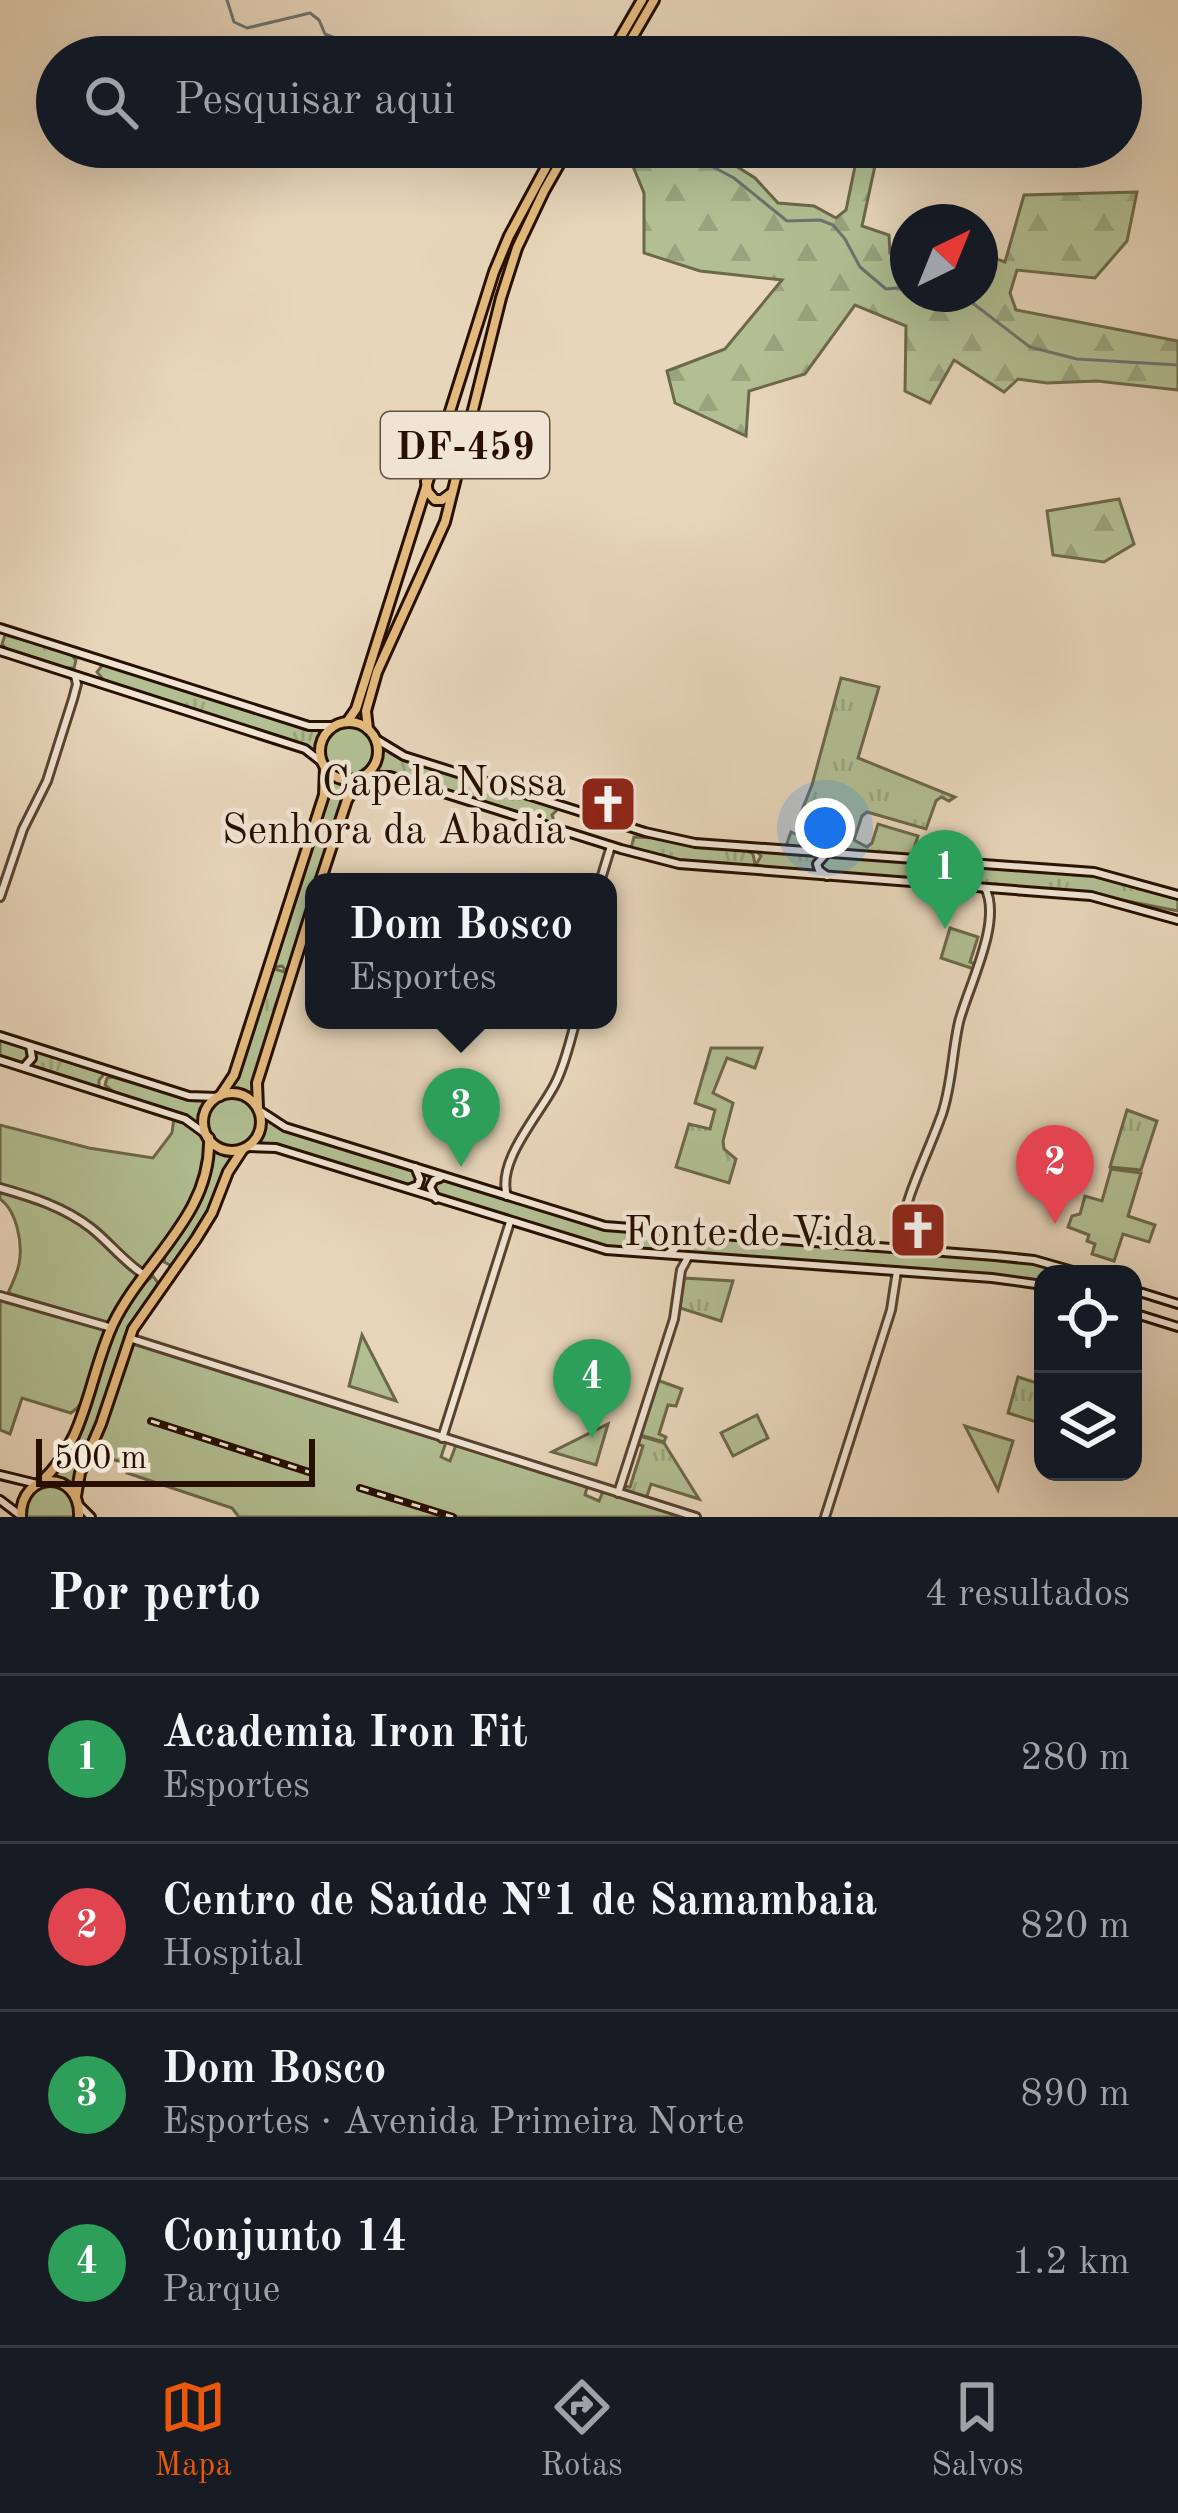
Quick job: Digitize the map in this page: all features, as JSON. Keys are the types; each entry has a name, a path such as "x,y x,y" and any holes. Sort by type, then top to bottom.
{"main road":[{"path":"621,36 642,0"},
{"path":"633,36 654,0"},
{"name":"DF-459","path":"347,722 356,709 500,258 549,168"},
{"name":"DF-459","path":"368,729 366,711 377,672 440,537 501,298 551,168"},
{"path":"456,390 469,379 479,390"},
{"path":"426,480 435,500 454,490"},
{"path":"0,632 13,632 309,726 355,722 368,729 378,748 375,764 347,800 323,873"},
{"path":"2,650 78,679 305,749 340,778 389,776 680,864 1091,896 1176,918"},
{"path":"0,897 23,829 46,782 78,679"},
{"path":"21,1517 22,1501 58,1465 80,1422 108,1329 141,1275 183,1224 200,1192 208,1166 205,1113 234,1076 324,795 320,747 333,726"},
{"path":"376,740 404,756 675,839 1094,872 1178,895"},
{"path":"560,830 556,815 567,807"},
{"path":"602,873 611,846"},
{"path":"745,847 758,859 748,871"},
{"path":"827,877 817,864 828,853"},
{"path":"891,1248 952,1082 958,1028 989,927 991,900 985,888"},
{"path":"991,900 999,889"},
{"path":"79,1517 80,1473 129,1338 207,1221 228,1172 261,1127 257,1084 305,930"},
{"path":"268,972 281,967 289,980"},
{"path":"506,1196 504,1186 517,1144 557,1081 574,1029"},
{"path":"0,1036 193,1097 237,1094 285,1127 605,1226 970,1253 1050,1265"},
{"path":"25,1067 32,1058 30,1046"},
{"path":"0,1060 185,1119 224,1150 276,1148 601,1248 1034,1284"},
{"path":"104,1094 103,1079 115,1073"},
{"path":"407,1189 419,1182 415,1168"},
{"path":"436,1198 430,1187 443,1177"},
{"path":"494,1192 504,1186"},
{"path":"0,1187 70,1214 141,1275 158,1277 161,1286"},
{"path":"442,1438 510,1222"},
{"path":"669,1232 676,1244 670,1256"},
{"path":"715,1259 710,1246 719,1236"},
{"path":"898,1238 906,1249"},
{"path":"970,1253 962,1265 970,1277"},
{"path":"160,1255 163,1268 176,1267"},
{"path":"670,1256 681,1270"},
{"path":"618,1493 667,1342 681,1270 688,1257"},
{"path":"825,1517 891,1310 897,1271"},
{"path":"1142,1293 1178,1304"},
{"path":"0,1296 108,1329"},
{"path":"1142,1316 1178,1327"},
{"path":"129,1338 696,1517"},
{"path":"0,1475 60,1483 91,1517"},
{"path":"0,1500 21,1517"}],"green space":[{"path":"634,168 739,168 778,203 814,206 836,218 846,210 855,168 874,168 862,226 889,235 890,312 998,312 998,259 1005,262 1024,195 1137,192 1127,241 1095,278 1017,270 1010,293 1016,310 1178,341 1178,390 1018,379 1004,392 954,360 930,403 905,391 906,326 855,305 805,374 749,391 746,436 675,403 667,371 725,349 782,280 700,271 644,253 644,193"},
{"path":"1119,499 1134,544 1104,562 1053,555 1047,511"},
{"path":"5,635 69,652 76,660 74,668 7,650 2,644"},
{"path":"104,663 312,728 327,728 319,740 318,754 107,684 97,672"},
{"path":"841,678 879,687 858,758 955,797 936,801 926,829 867,812 862,816 854,840 867,847 878,824 918,836 912,855 786,846 791,832 800,836 808,819 800,815"},
{"path":"349,725 367,732 374,750 367,768 349,775 331,768 324,750 331,732"},
{"path":"381,744 403,758 560,807 552,815 555,824 396,776 370,774 381,756"},
{"path":"326,772 338,780 356,782 322,873 305,873 305,924 289,974 282,966 272,967 317,828"},
{"path":"634,837 747,851 755,864 748,868 660,856 631,848"},
{"path":"756,851 820,855 818,873 753,870 761,856"},
{"path":"827,856 1094,873 1178,898 1178,911 1087,893 829,873 821,868"},
{"path":"950,928 978,937 970,962 974,969 941,958"},
{"path":"275,969 285,972 286,980 255,1100 240,1091 226,1090 237,1077"},
{"path":"0,1038 106,1072 99,1089 0,1058"},
{"path":"711,1048 762,1048 755,1068 727,1058 713,1093 733,1103 723,1141 724,1149 736,1159 729,1183 676,1167 689,1124 710,1129 715,1110 695,1103"},
{"path":"112,1077 196,1101 210,1099 201,1127 190,1118 115,1093 105,1085"},
{"path":"232,1097 250,1104 257,1122 250,1140 232,1147 214,1140 207,1122 214,1104"},
{"path":"1127,1110 1157,1121 1141,1170 1110,1167"},
{"path":"263,1116 284,1129 594,1225 1034,1259 1055,1265 1034,1265 1034,1283 620,1251 277,1146 254,1146"},
{"path":"174,1118 191,1126 204,1140 207,1158 201,1181 172,1234 109,1323 8,1293 20,1247 15,1220 0,1199 0,1125 89,1148 153,1158 172,1133"},
{"path":"211,1146 237,1153 208,1211 172,1266 164,1262 165,1255 204,1190"},
{"path":"1111,1169 1141,1173 1128,1216 1155,1225 1149,1242 1123,1234 1114,1261 1092,1254 1095,1244 1087,1241 1089,1235 1068,1227 1072,1216 1080,1214 1085,1196 1102,1201"},
{"path":"153,1276 158,1283 129,1333 102,1421 74,1489 51,1478 80,1429 118,1319"},
{"path":"684,1278 733,1281 721,1321 680,1308"},
{"path":"0,1295 100,1327 105,1333 94,1377 79,1406 71,1413 22,1398 10,1434 0,1430"},
{"path":"362,1335 396,1401 349,1386"},
{"path":"130,1340 446,1442 441,1457 450,1461 456,1445 588,1484 585,1495 599,1501 604,1489 691,1517 239,1517 232,1508 127,1473 129,1464 90,1453"},
{"path":"1018,1377 1034,1382 1034,1421 1008,1413"},
{"path":"657,1380 682,1389 676,1406 668,1405 659,1434 666,1437 664,1442 640,1435"},
{"path":"757,1415 768,1438 733,1456 721,1433"},
{"path":"608,1424 596,1465 552,1452"},
{"path":"965,1426 1013,1441 998,1490"},
{"path":"640,1436 664,1443 699,1499 651,1484 646,1499 622,1492 623,1486 630,1487 643,1446 637,1444"},
{"path":"44,1485 68,1493 76,1517 24,1517 29,1498"}],"waterway":[{"path":"227,0 234,22 247,28 310,13 330,36"},
{"path":"715,168 787,221 820,220 833,225 860,267 890,289"},
{"path":"984,312 1030,347 1077,359 1178,365"}],"railway":[{"path":"151,1421 309,1472"},
{"path":"360,1488 453,1517"}],"place":[{"name":"Capela Nossa Senhora da Abadia","path":"608,804"},
{"name":"Academia Iron Fit","path":"945,929"},
{"name":"Dom Bosco","path":"461,1167"},
{"name":"Centro de Saúde Nº1 de Samambaia","path":"1055,1224"},
{"name":"Fonte de Vida","path":"918,1230"},
{"name":"Conjunto 14","path":"592,1438"}]}
